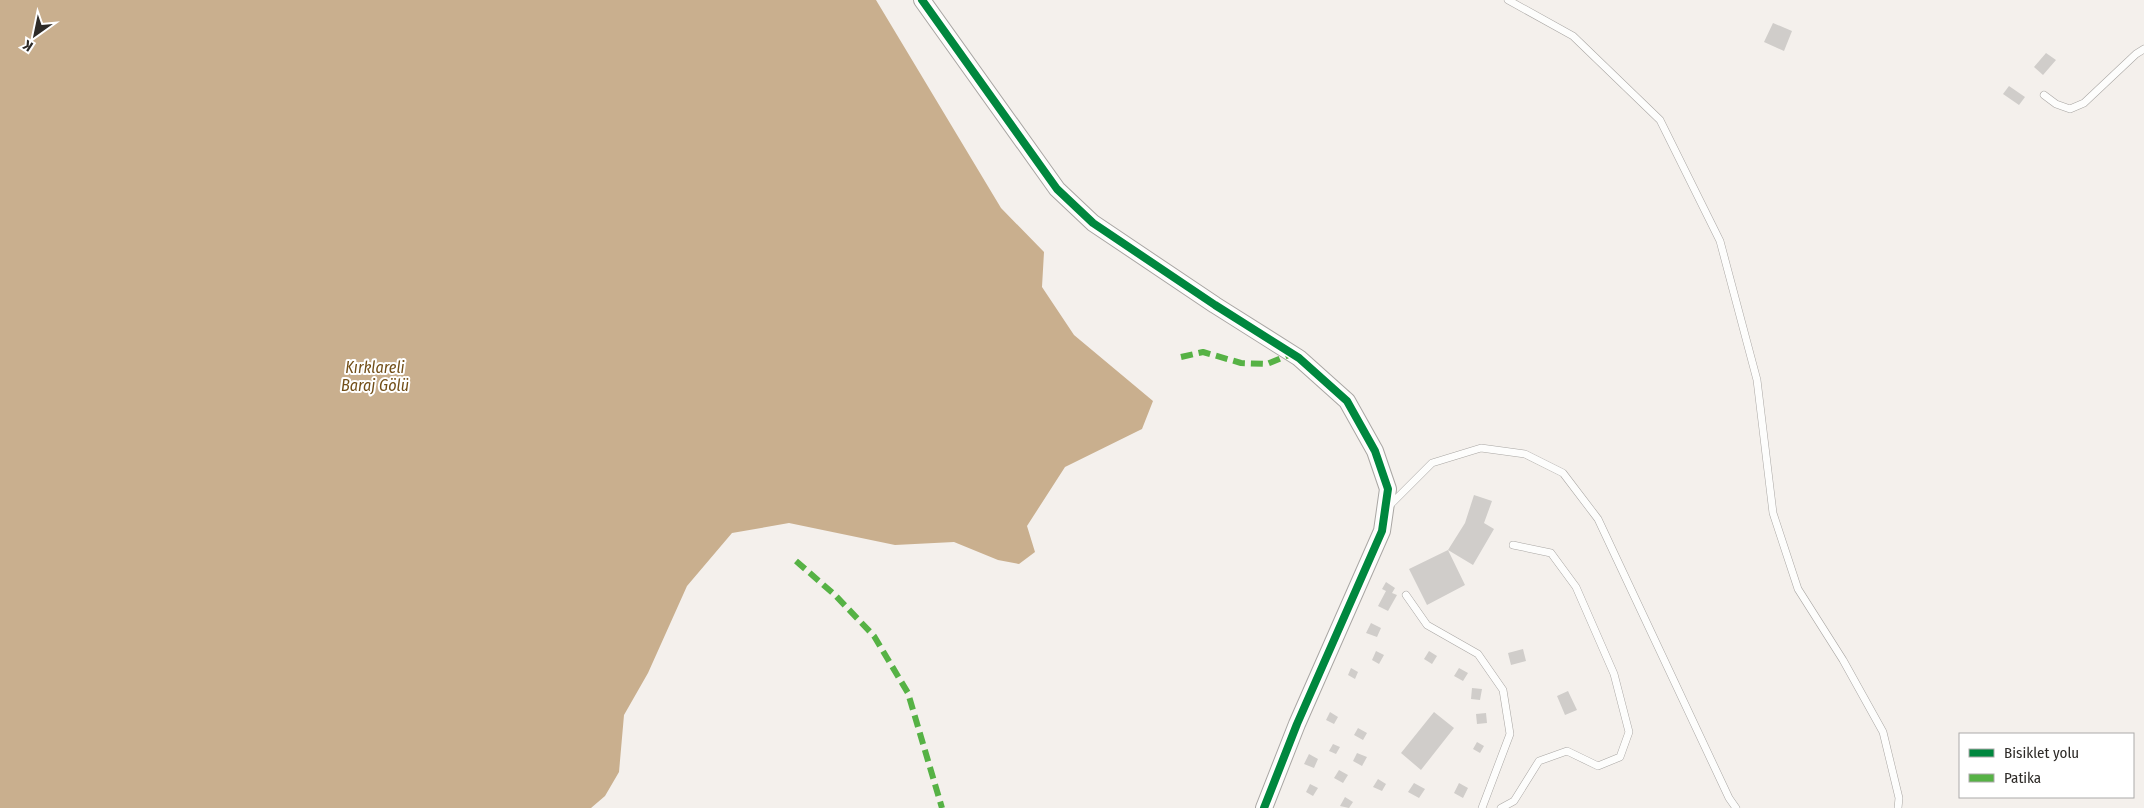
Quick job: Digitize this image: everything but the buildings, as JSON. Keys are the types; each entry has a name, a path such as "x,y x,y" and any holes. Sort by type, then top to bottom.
{"street":[{"path":"922,0 1057,189 1093,224 1298,358 1347,401 1375,451 1388,490 1379,539 1297,724 1264,808"}],"lane":[{"path":"1508,0 1573,36 1660,120 1720,241 1757,380 1773,513 1798,589 1843,660 1883,732 1899,798 1898,808"},
{"path":"2044,95 2056,104 2070,109 2084,103 2123,65 2144,49"},
{"path":"1385,510 1432,462 1482,448 1525,454 1563,473 1598,519 1729,798 1736,808"},
{"path":"1501,808 1514,801 1539,761 1567,751 1598,766 1620,757 1629,732 1614,674 1576,587 1551,553 1513,545"},
{"path":"1406,595 1427,625 1478,654 1503,690 1510,734 1482,808"}],"water":[{"name":"Kırklareli Baraj Gölü","path":"0,0 876,0 1001,208 1044,252 1042,287 1074,335 1153,401 1142,429 1065,467 1027,526 1035,552 1019,564 998,560 954,542 895,545 789,523 732,533 687,586 648,673 624,715 619,772 605,796 591,808 0,808"}],"marked path":[{"path":"1181,357 1203,352 1241,363 1267,364 1291,354"},
{"path":"796,561 835,595 874,636 908,693 942,808"}],"cycle path":[{"path":"922,0 1057,189 1093,223 1215,305 1299,358 1347,401 1375,451 1388,489 1382,531 1297,724 1264,808"}]}
